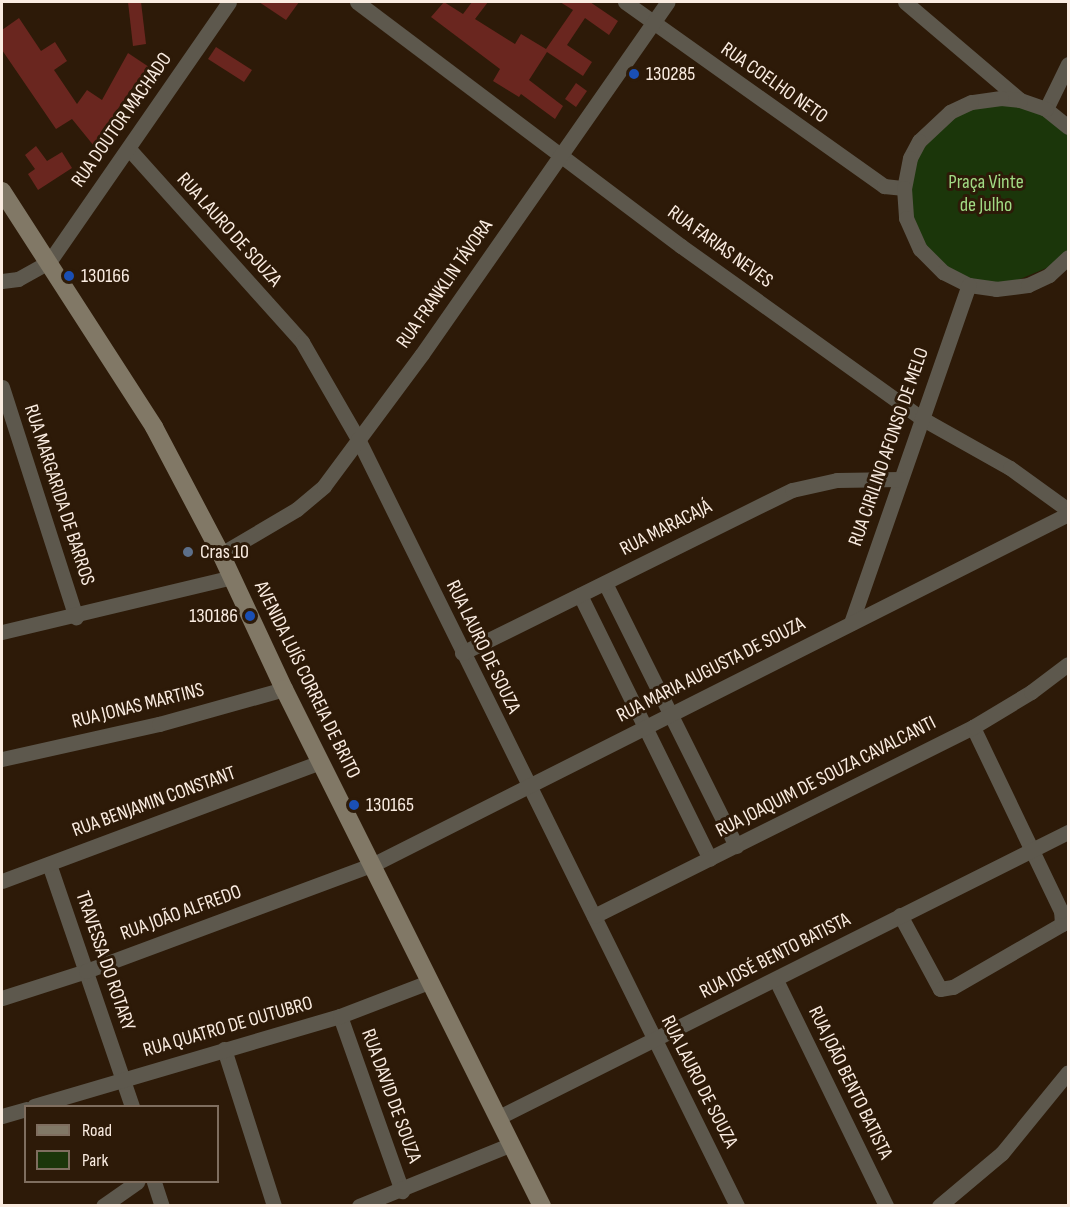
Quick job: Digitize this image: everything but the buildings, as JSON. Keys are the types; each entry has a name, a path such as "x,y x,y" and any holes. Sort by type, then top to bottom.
{"main road":[{"name":"AVENIDA LUÍS CORREIA DE BRITO","path":"2,191 154,427 221,554 284,689 374,864 542,1206"}],"street":[{"name":"RUA DOUTOR MACHADO","path":"49,262 229,2"},
{"name":"RUA FARIAS NEVES","path":"357,2 562,154 681,246 921,418 1010,468 1068,512"},
{"name":"RUA COELHO NETO","path":"625,2 884,186 904,188"},
{"name":"RUA FRANKLIN TÁVORA","path":"221,554 311,498 358,439 668,2"},
{"path":"905,2 1020,100"},
{"path":"1046,109 1068,64"},
{"path":"1068,127 1046,109 1020,100 1001,98 971,102 950,112 919,141 910,158 904,188 906,218 920,249 943,272 969,285 996,290 1028,285 1050,275 1068,257"},
{"name":"RUA LAURO DE SOUZA","path":"129,149 302,342 358,439 528,789 594,916 653,1040 737,1206"},
{"path":"2,281 18,279 49,262"},
{"name":"RUA CIRILINO AFONSO DE MELO","path":"851,623 969,285"},
{"name":"RUA MARGARIDA DE BARROS","path":"2,387 76,617"},
{"name":"RUA MARACAJÁ","path":"462,653 792,490 837,480 900,479"},
{"name":"RUA MARIA AUGUSTA DE SOUZA","path":"374,864 528,789 644,727 1068,512"},
{"path":"2,632 76,617 232,577"},
{"path":"605,583 736,846"},
{"path":"580,595 710,859"},
{"name":"RUA JOAQUIM DE SOUZA CAVALCANTI","path":"594,916 973,727 1031,692 1068,664"},
{"name":"RUA JONAS MARTINS","path":"2,759 159,724 284,689"},
{"path":"900,915 936,986 953,987 1062,924 1061,911 973,727"},
{"name":"RUA BENJAMIN CONSTANT","path":"2,881 321,762"},
{"name":"RUA JOSÉ BENTO BATISTA","path":"499,1117 1068,832"},
{"name":"TRAVESSA DO ROTARY","path":"49,864 131,1105"},
{"name":"RUA JOÃO ALFREDO","path":"2,998 86,971 374,864"},
{"name":"RUA JOÃO BENTO BATISTA","path":"776,980 886,1206"},
{"name":"RUA QUATRO DE OUTUBRO","path":"41,1105 340,1016 431,981"},
{"name":"RUA DAVID DE SOUZA","path":"340,1016 402,1191"},
{"path":"224,1049 274,1206"},
{"path":"939,1206 1002,1153 1068,1072"},
{"path":"2,1116 24,1110"},
{"path":"359,1206 402,1191 512,1144"},
{"path":"103,1206 136,1183"},
{"path":"154,1183 162,1206"}],"green space":[{"name":"Praça Vinte de Julho","path":"1020,100 1068,127 1068,259 996,289 943,272 906,218 910,158 950,112"}],"place":[{"name":"130285","path":"634,74"},
{"name":"130166","path":"69,276"},
{"name":"Cras 10","path":"188,552"},
{"name":"130186","path":"250,616"},
{"name":"130165","path":"354,805"}]}
